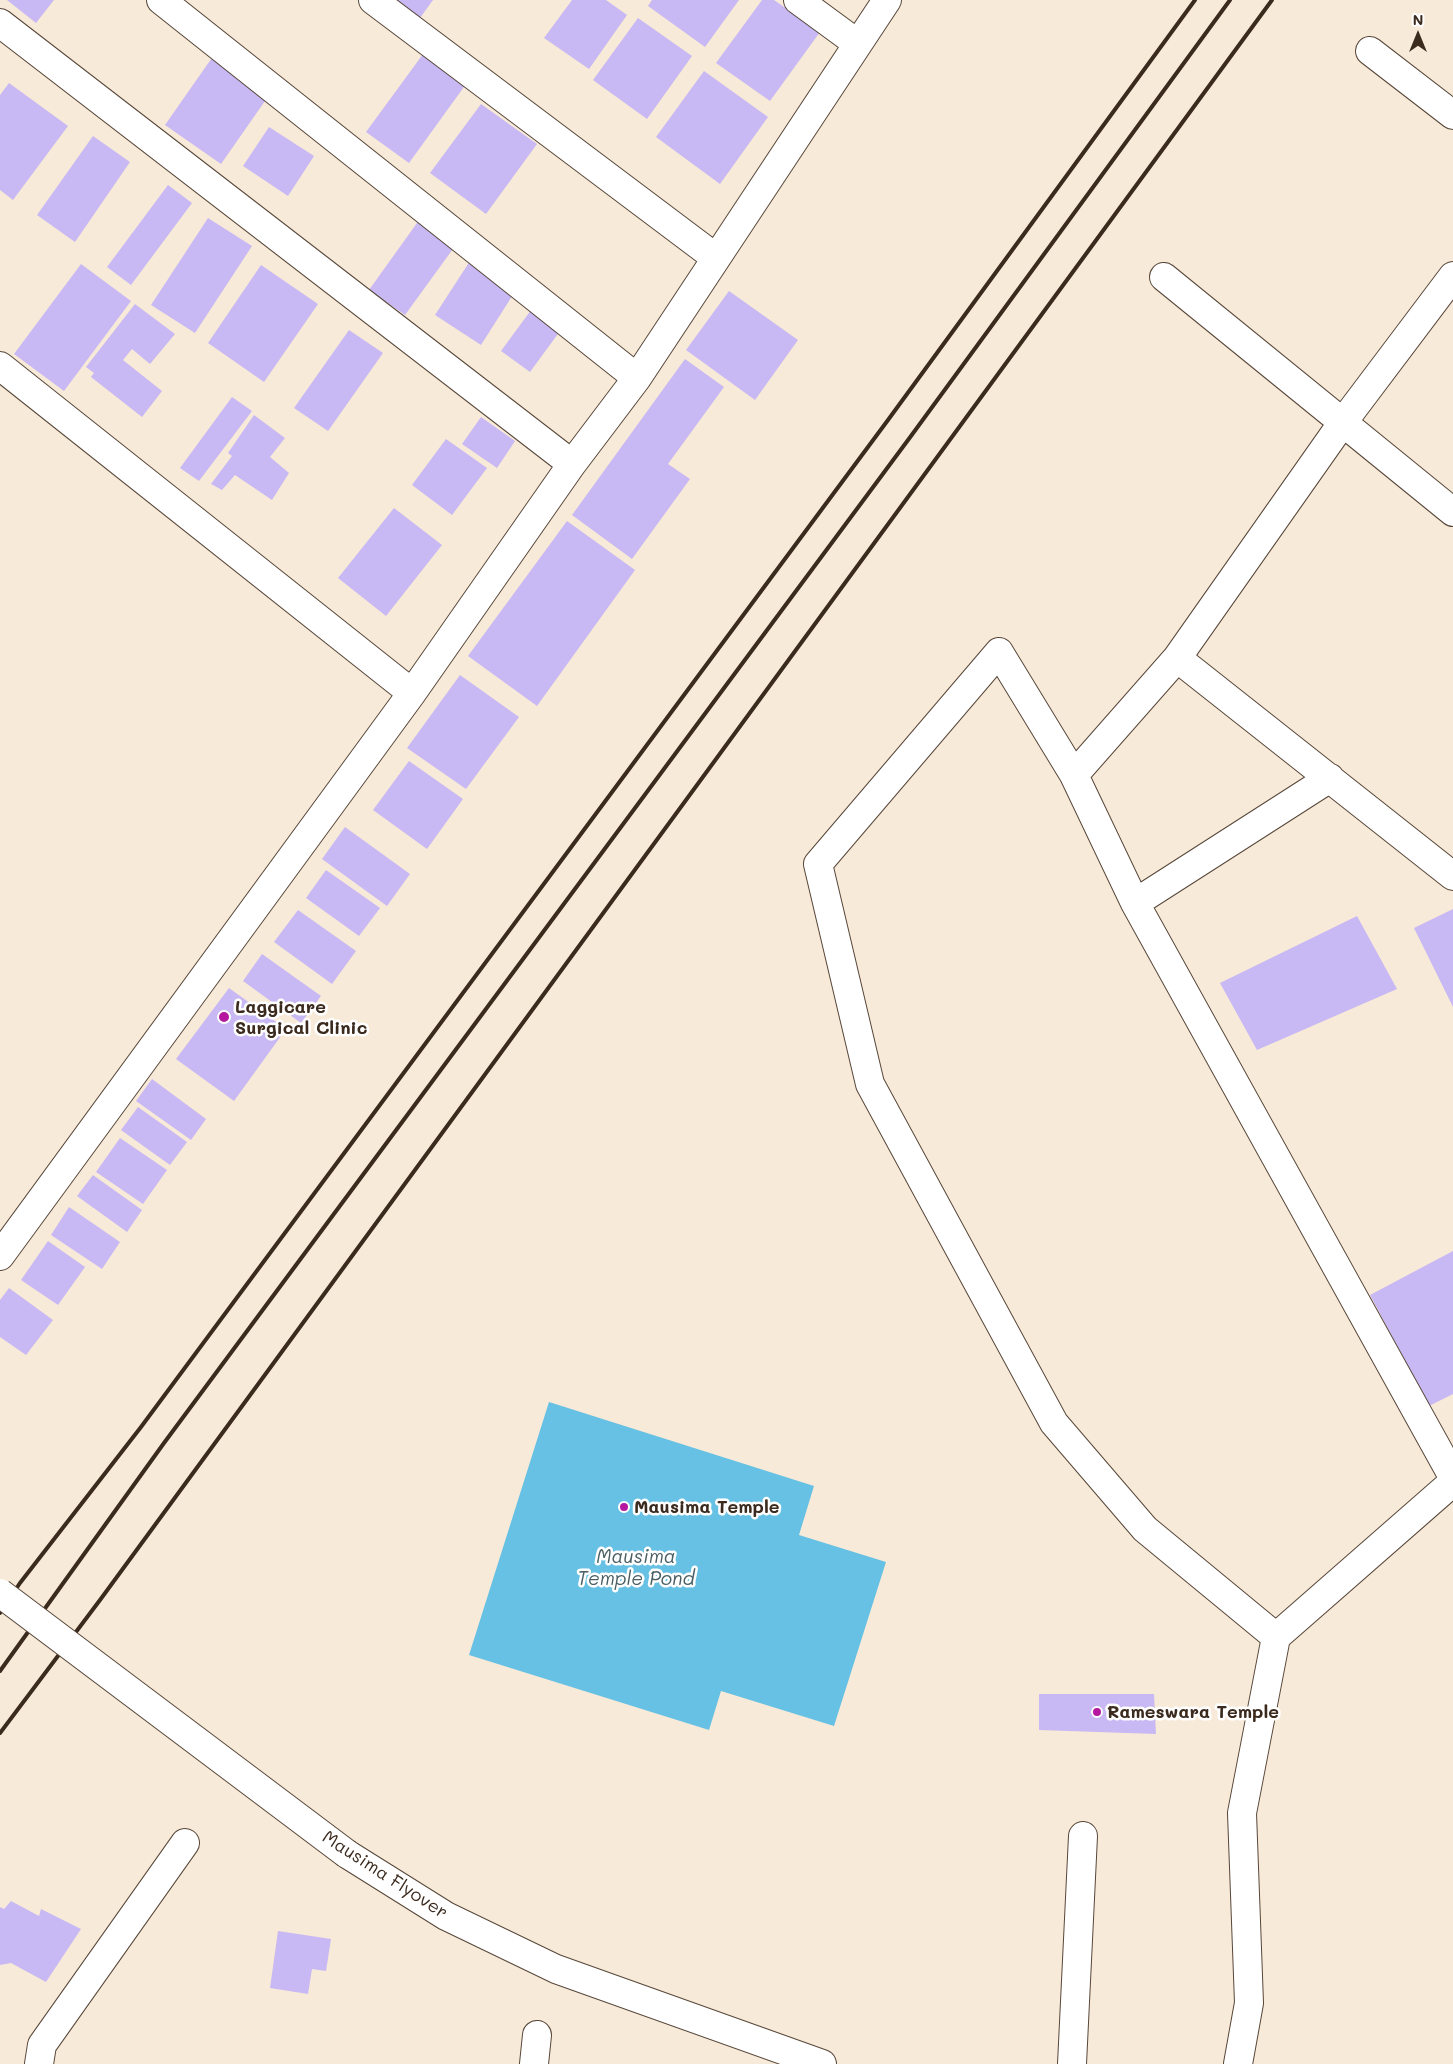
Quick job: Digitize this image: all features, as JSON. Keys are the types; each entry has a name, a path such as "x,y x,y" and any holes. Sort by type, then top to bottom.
{"street":[{"path":"161,0 637,378"},
{"path":"373,0 716,258"},
{"path":"798,0 858,44"},
{"path":"0,1256 412,693 572,464 637,378 887,0"},
{"path":"0,23 572,464"},
{"path":"1370,51 1453,115"},
{"path":"1074,776 1177,658 1343,422 1453,276"},
{"path":"1164,277 1453,512"},
{"path":"0,366 412,693"},
{"path":"1276,1637 1145,1529 1054,1423 870,1084 818,864 999,652 1074,776 1135,903 1453,1477"},
{"path":"1177,658 1453,876"},
{"path":"1135,903 1330,778"},
{"path":"1238,2064 1250,2003 1242,1813 1276,1637 1453,1482"},
{"name":"Mausima Flyover","path":"0,1593 347,1854 446,1916 556,1968 822,2064"},
{"path":"1072,2064 1083,1836"},
{"path":"39,2064 42,2045 185,1843"},
{"path":"534,2064 538,2035"}],"water":[{"name":"Mausima Temple Pond","path":"549,1402 814,1486 799,1535 886,1562 834,1726 721,1691 709,1730 469,1655"}],"building":[{"path":"7,0 54,0 36,23"},
{"path":"396,0 433,0 420,18"},
{"path":"572,0 606,0 627,15 589,69 544,38"},
{"path":"652,0 739,0 705,47 648,6"},
{"path":"762,0 774,0 820,32 770,101 716,63"},
{"path":"638,18 692,56 647,119 593,80"},
{"path":"426,50 469,80 409,163 366,132"},
{"path":"216,52 272,91 221,164 165,125"},
{"path":"704,71 768,117 720,184 656,137"},
{"path":"9,83 68,126 13,200 0,190 0,95"},
{"path":"481,104 537,144 486,214 430,173"},
{"path":"269,127 314,156 288,196 243,166"},
{"path":"93,136 130,162 75,242 37,215"},
{"path":"168,185 192,203 131,285 107,267"},
{"path":"422,216 458,242 405,315 369,290"},
{"path":"208,218 252,246 195,333 151,305"},
{"path":"470,261 516,290 481,345 435,315"},
{"path":"81,264 131,301 64,391 14,354"},
{"path":"261,265 318,304 264,382 208,343"},
{"path":"729,291 798,340 755,400 686,350"},
{"path":"135,304 175,334 150,364 132,349 123,360 162,391 142,417 91,377 94,373 86,367"},
{"path":"534,306 563,327 530,372 501,351"},
{"path":"349,330 383,353 328,431 294,408"},
{"path":"685,359 724,387 668,464 690,479 632,559 572,515"},
{"path":"232,397 252,411 199,481 180,468"},
{"path":"254,415 285,438 270,457 289,473 272,500 235,475 222,490 211,484 232,456 228,453"},
{"path":"481,417 515,441 497,468 462,444"},
{"path":"446,439 487,468 452,515 412,485"},
{"path":"394,508 442,545 386,616 338,578"},
{"path":"567,521 635,570 537,706 468,656"},
{"path":"460,675 519,717 466,789 407,748"},
{"path":"409,761 463,799 427,849 373,810"},
{"path":"345,827 410,874 387,906 322,859"},
{"path":"326,870 380,908 359,936 306,898"},
{"path":"1453,909 1453,1007 1414,928"},
{"path":"298,910 356,951 332,984 274,942"},
{"path":"1357,916 1397,989 1257,1050 1220,983"},
{"path":"262,954 321,996 301,1023 243,981"},
{"path":"229,988 286,1029 234,1101 176,1059"},
{"path":"152,1079 206,1119 191,1140 136,1101"},
{"path":"138,1107 187,1142 170,1165 121,1130"},
{"path":"120,1138 167,1170 143,1204 96,1172"},
{"path":"93,1175 142,1210 127,1232 77,1196"},
{"path":"69,1207 120,1242 102,1269 51,1235"},
{"path":"48,1241 85,1267 58,1305 21,1280"},
{"path":"1453,1251 1453,1394 1429,1406 1370,1295"},
{"path":"9,1288 53,1320 26,1355 0,1337 0,1300"},
{"name":"Rameswara Temple","path":"1039,1694 1154,1694 1156,1734 1039,1730"},
{"path":"11,1901 39,1916 41,1909 81,1929 46,1982 11,1963 0,1965 0,1907 4,1909"},
{"path":"278,1931 331,1939 326,1971 312,1969 308,1994 270,1988"}],"railway":[{"path":"0,1613 20,1583 141,1427 888,420 1195,0"},
{"path":"0,1671 164,1443 911,436 1230,0"},
{"path":"0,1733 100,1600 1272,0"}],"place":[{"name":"Laggicare Surgical Clinic","path":"224,1017"},
{"name":"Mausima Temple","path":"624,1507"},
{"name":"Rameswara Temple","path":"1097,1712"}]}
